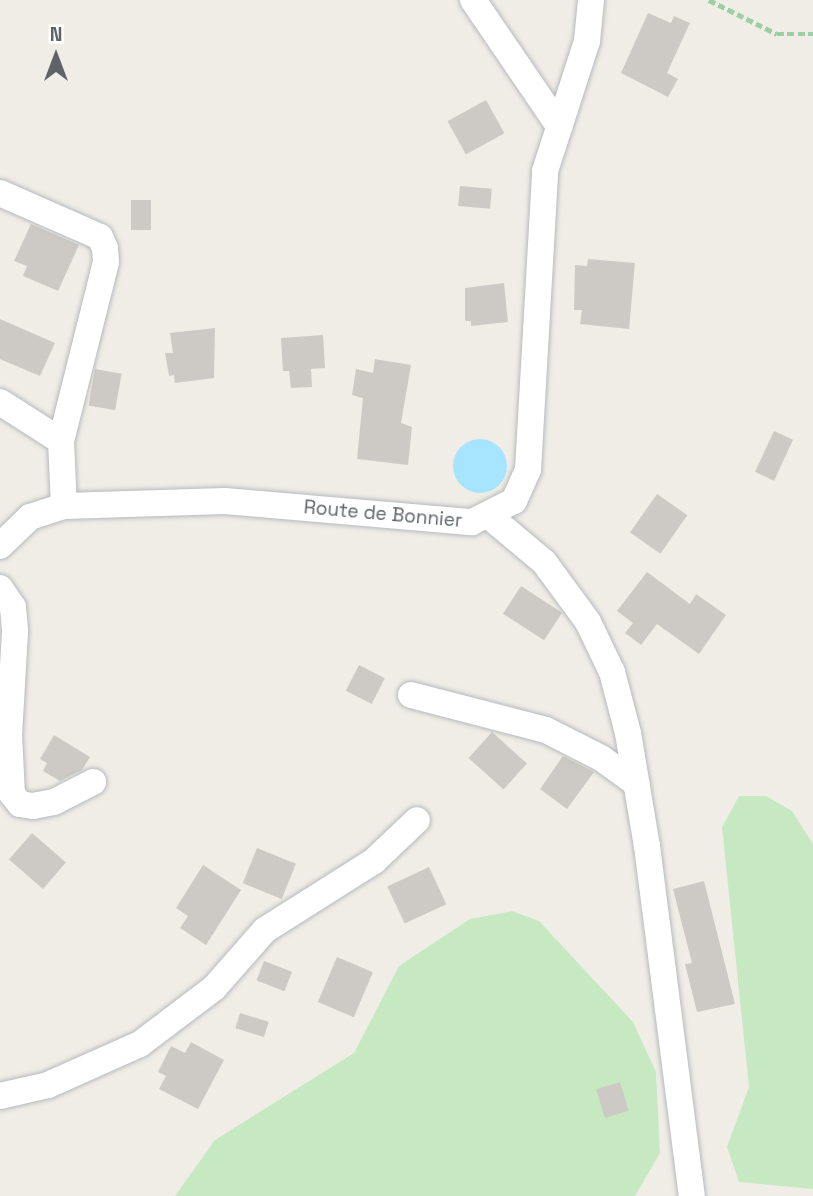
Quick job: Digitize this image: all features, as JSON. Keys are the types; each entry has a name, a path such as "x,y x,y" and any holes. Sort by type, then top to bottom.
{"street":[{"path":"473,0 559,126"},
{"name":"Route de Bonnier","path":"0,546 30,517 64,506 225,501 455,522 489,516 514,501 528,470 545,171 587,41 591,0"},
{"path":"0,192 100,237 106,248 106,262 61,441 64,506"},
{"path":"0,402 61,441"},
{"path":"489,516 544,562 598,640 612,672 636,784 692,1196"},
{"path":"0,588 13,607 15,632 9,735 12,794 20,804 33,806 54,802 93,782"},
{"path":"411,695 546,730 601,758 636,784"},
{"path":"0,1096 48,1085 140,1044 214,988 265,930 374,861 417,820"}],"path":[{"path":"709,0 776,34 813,34"}],"green space":[{"path":"739,796 766,796 792,811 813,844 813,1189 739,1182 727,1147 749,1087 722,827"},
{"path":"512,911 539,921 633,1022 656,1072 660,1153 635,1196 175,1196 215,1140 354,1053 399,966 470,919"}],"water":[{"path":"485,439 495,443 503,451 507,466 503,481 495,489 475,493 465,489 457,481 453,461 457,451 465,443"}],"building":[{"path":"648,13 671,23 674,16 690,23 667,73 678,79 668,97 621,73"},
{"path":"486,100 504,133 466,155 448,121"},
{"path":"460,186 492,189 490,209 458,206"},
{"path":"131,200 151,200 151,230 131,230"},
{"path":"31,224 79,245 58,291 23,276 27,266 14,261"},
{"path":"588,259 635,263 629,329 580,324 582,310 574,310 575,265 587,266"},
{"path":"504,283 508,322 471,326 471,321 465,321 465,288"},
{"path":"0,319 55,343 40,376 0,359"},
{"path":"215,328 214,378 175,383 174,375 169,376 165,353 173,353 170,333"},
{"path":"323,335 325,368 311,369 312,387 291,388 289,371 283,371 281,338"},
{"path":"375,359 411,365 401,423 412,427 408,465 357,459 363,398 352,395 356,369 373,373"},
{"path":"95,369 122,374 115,410 89,405"},
{"path":"774,431 793,440 774,481 755,472"},
{"path":"657,494 687,515 660,554 630,533"},
{"path":"647,572 690,604 696,594 726,615 699,654 657,624 641,645 625,633 633,623 617,611"},
{"path":"521,586 562,613 544,640 503,614"},
{"path":"359,665 385,678 372,704 346,691"},
{"path":"492,732 527,763 504,789 469,758"},
{"path":"54,735 90,757 82,770 60,781 43,771 47,763 40,759"},
{"path":"563,756 594,772 567,809 540,789"},
{"path":"32,833 66,863 43,889 9,859"},
{"path":"257,848 296,864 282,899 243,883"},
{"path":"203,865 241,890 206,945 180,928 188,916 176,908"},
{"path":"429,867 446,904 405,924 387,886"},
{"path":"704,881 735,1004 697,1012 685,964 692,963 673,889"},
{"path":"337,957 373,972 354,1017 318,1002"},
{"path":"264,961 292,972 284,991 256,981"},
{"path":"240,1013 269,1022 264,1037 235,1028"},
{"path":"191,1042 224,1060 198,1109 159,1089 166,1076 158,1072 171,1046 185,1053"},
{"path":"620,1082 629,1111 605,1118 596,1089"}]}
